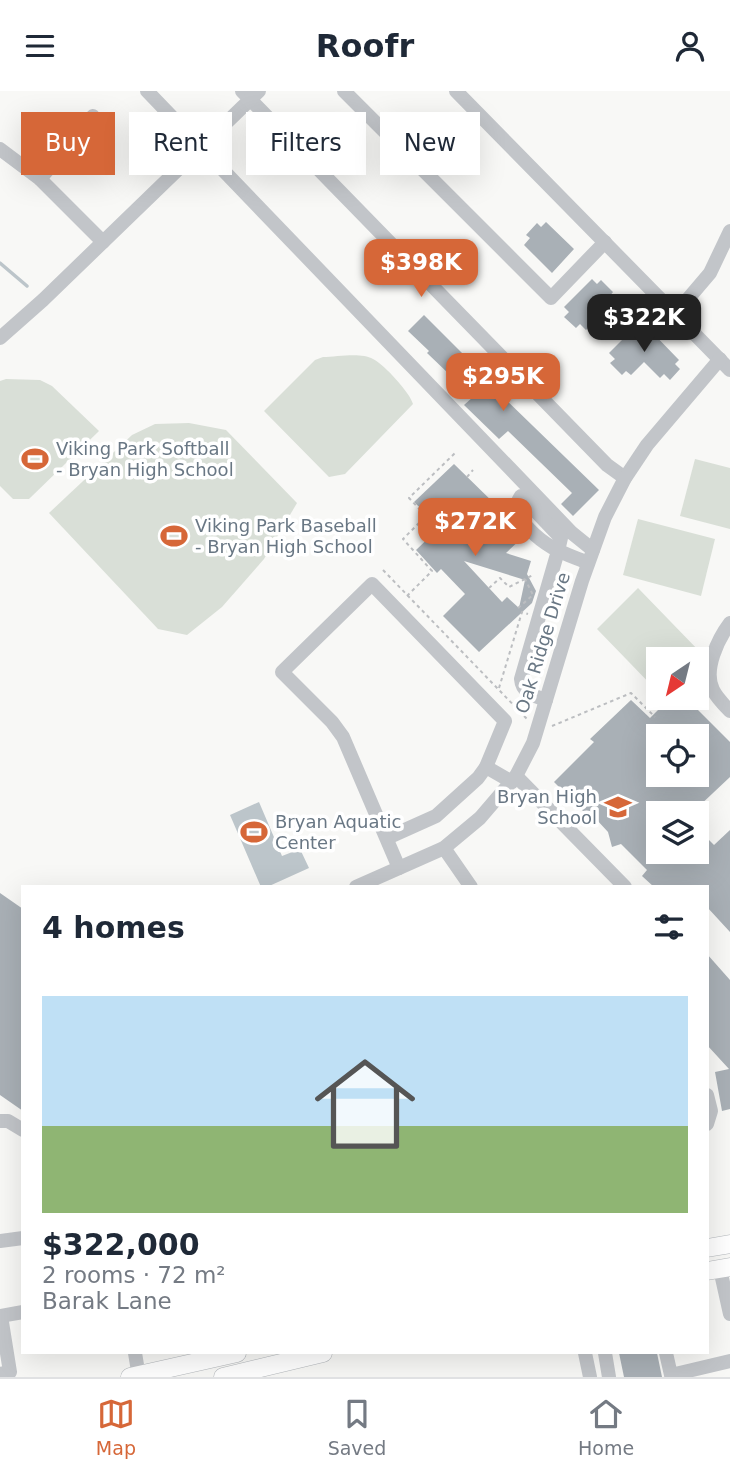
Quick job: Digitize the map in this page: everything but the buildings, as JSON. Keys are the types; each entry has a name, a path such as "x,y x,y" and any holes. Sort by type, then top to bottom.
{"main road":[{"path":"709,1248 730,1244"},
{"path":"136,1376 233,1354"},
{"path":"223,1377 319,1354"}],"street":[{"path":"147,91 168,112"},
{"path":"344,91 551,298 604,242"},
{"path":"456,91 725,365"},
{"path":"232,114 251,94 607,465 625,478"},
{"path":"0,149 40,179 103,242"},
{"path":"40,179 43,175"},
{"path":"0,338 172,175"},
{"path":"230,175 591,556"},
{"path":"676,313 710,273 730,231"},
{"name":"Oak Ridge Drive","path":"361,885 444,848 480,818 514,779 533,743 605,517 625,478 663,425 725,365"},
{"path":"546,700 528,693 521,685 521,679 558,551 591,556"},
{"path":"387,838 436,816 486,767 505,721 372,584 282,672 339,731 399,868"},
{"path":"730,623 718,645 710,675 712,688 730,711"},
{"path":"486,767 514,779 623,885"},
{"path":"444,848 470,885"},
{"path":"0,1122 8,1121 21,1129"},
{"path":"0,1241 21,1238"},
{"path":"722,1266 730,1314"},
{"path":"0,1374 10,1372 0,1316 21,1312"},
{"path":"135,1354 136,1376"},
{"path":"585,1354 590,1377"},
{"path":"605,1354 609,1377"},
{"path":"666,1354 671,1375 730,1361"}],"path":[{"path":"407,596 432,571 403,539 426,516 409,498 456,452"},
{"path":"467,477 473,470"},
{"path":"383,570 530,721"},
{"path":"489,588 500,577 509,587 533,575"},
{"path":"518,608 533,595 524,578"},
{"path":"498,688 522,612 538,617"},
{"path":"547,726 555,727 631,693 655,717"}],"shaded area":[{"path":"356,355 373,359 396,380 413,404 345,474 329,477 264,411 315,360"},
{"name":"Viking Park Softball - Bryan High School","path":"40,380 52,386 99,431 29,499 13,499 0,486 0,381"},
{"name":"Viking Park Baseball - Bryan High School","path":"189,423 226,430 297,503 264,559 222,607 187,635 158,629 49,513 132,435 155,424"},
{"path":"695,459 730,468 730,529 680,516"},
{"path":"638,519 715,539 701,596 623,575"},
{"path":"638,588 695,647 646,647 646,680 597,629"},
{"name":"Bryan Aquatic Center","path":"259,802 282,856 300,849 309,868 271,885 260,885 230,815"}],"waterway":[{"path":"0,263 27,286"}],"place":[{"name":"Viking Park Softball - Bryan High School","path":"35,459"},
{"name":"Viking Park Baseball - Bryan High School","path":"174,536"},
{"name":"Bryan High School","path":"618,807"},
{"name":"Bryan Aquatic Center","path":"254,832"}]}
